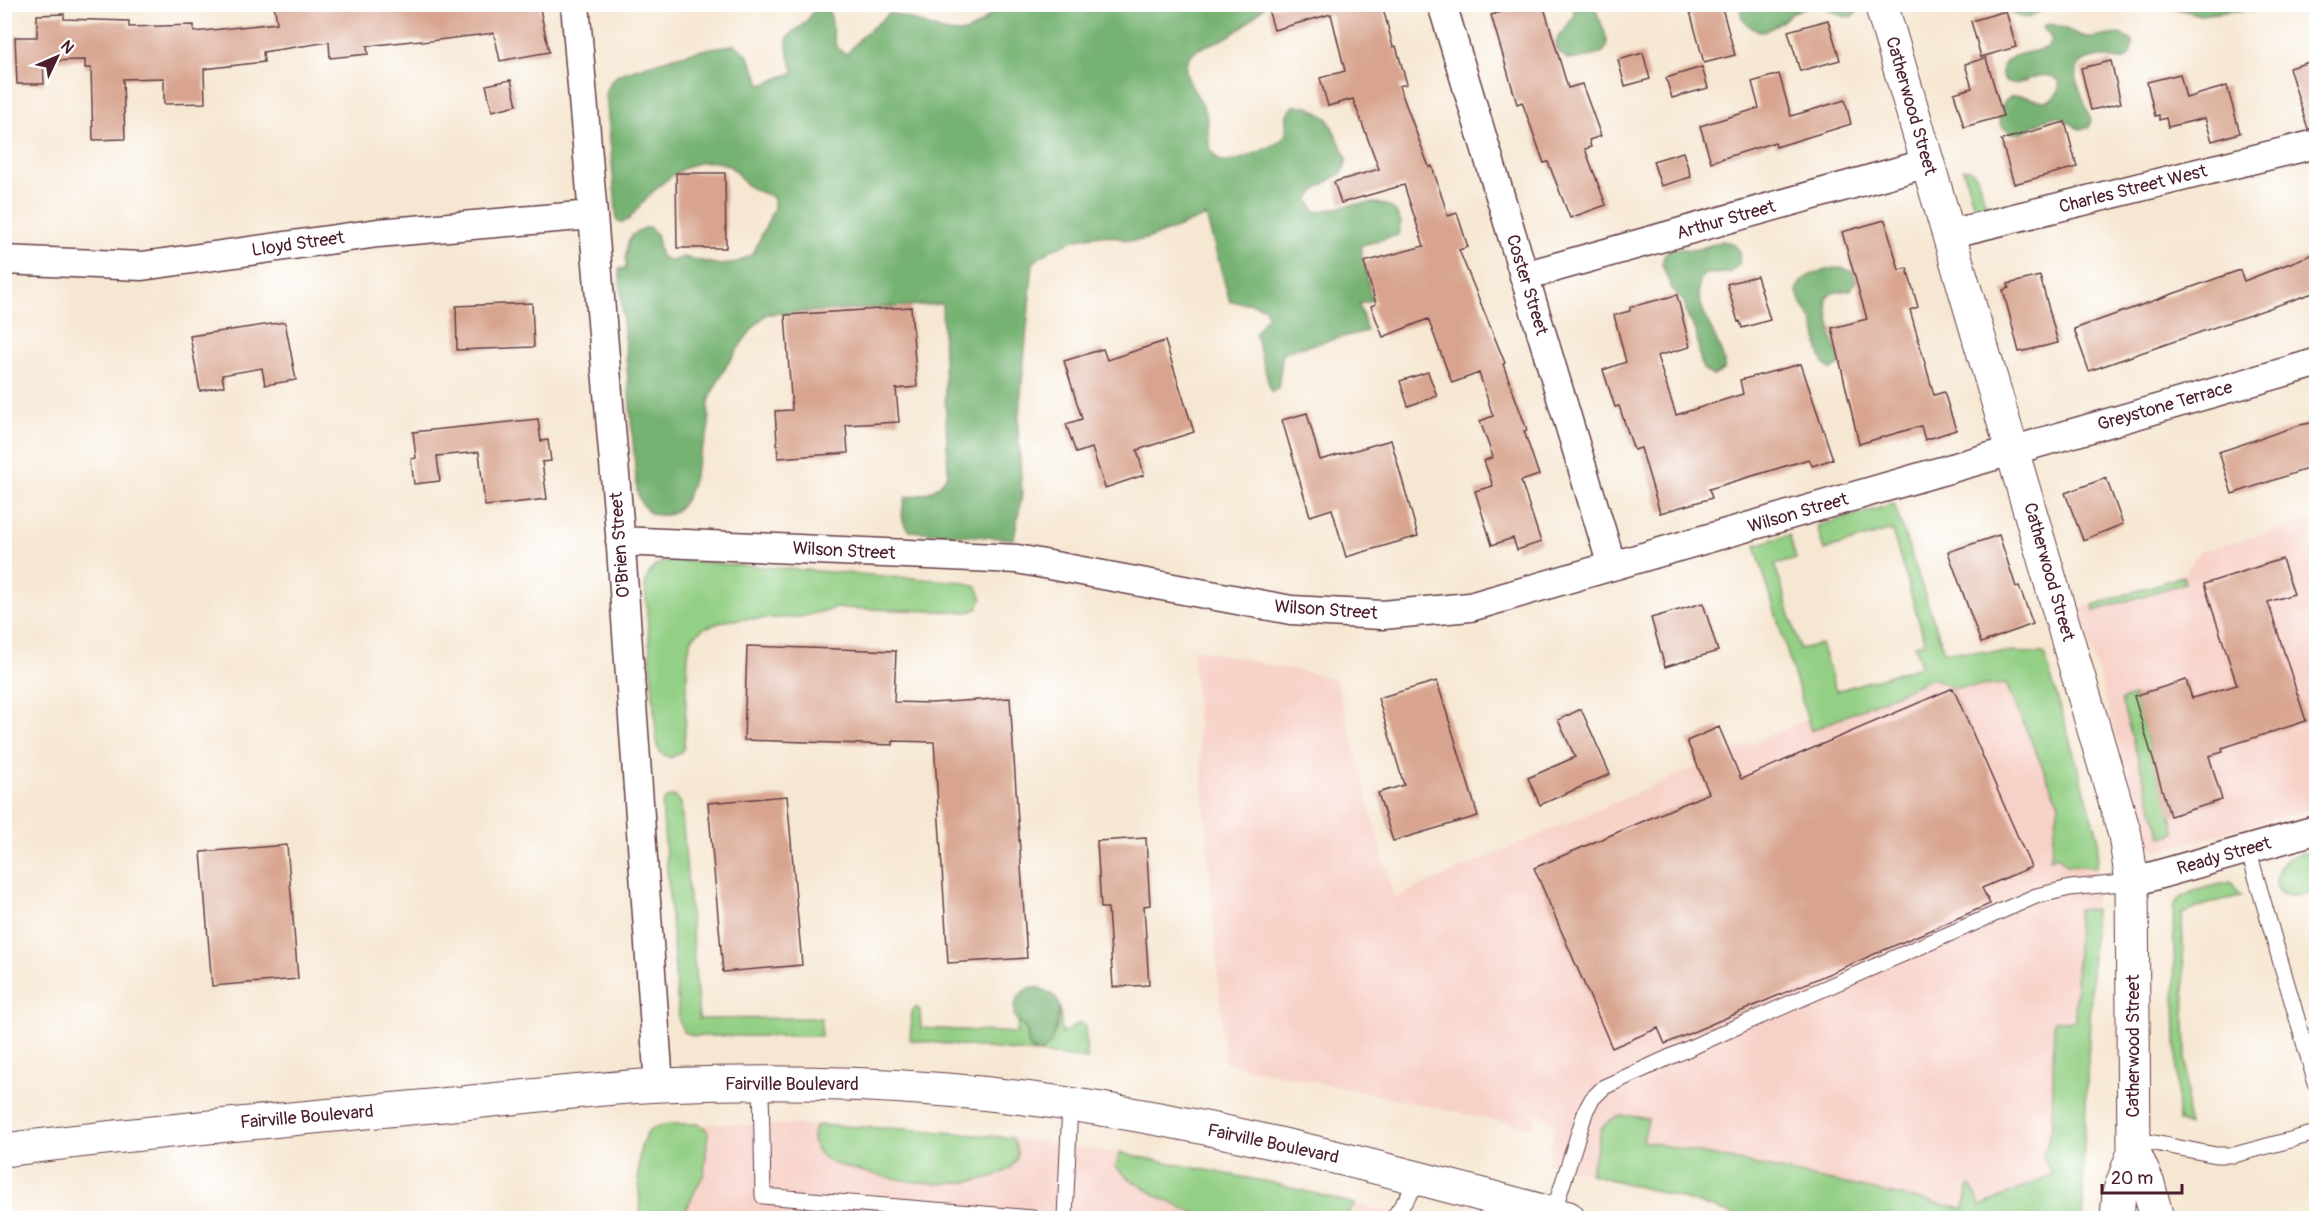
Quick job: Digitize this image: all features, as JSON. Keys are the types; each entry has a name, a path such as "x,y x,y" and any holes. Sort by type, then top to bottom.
{"main road":[{"name":"Catherwood Street","path":"1881,4 2119,812 2130,860 2134,1145 2120,1193 2117,1218"},
{"name":"Fairville Boulevard","path":"4,1150 136,1133 658,1085 761,1083 888,1085 1070,1104 1244,1137 1421,1178 1561,1216"},
{"name":"Catherwood Street","path":"2134,1145 2157,1218"}],"street":[{"name":"O'Brien Street","path":"575,4 620,541 658,1085"},
{"name":"Coster Street","path":"1442,4 1612,566"},
{"name":"Charles Street West","path":"1949,234 2316,144"},
{"name":"Arthur Street","path":"1524,276 1928,164"},
{"name":"Lloyd Street","path":"4,260 142,266 378,233 592,215"},
{"name":"Greystone Terrace","path":"2013,450 2316,363"},
{"name":"Wilson Street","path":"620,541 1017,559 1291,610 1382,615 1470,607 2013,450"},
{"name":"Ready Street","path":"2132,882 2316,830"}],"lane":[{"path":"2248,849 2316,1084"},
{"path":"1561,1216 1586,1110 1595,1095 1604,1087 1746,1022 2036,896 2070,888 2132,882"},
{"path":"761,1083 763,1196 1033,1218"},
{"path":"1065,1218 1070,1104"},
{"path":"2134,1145 2234,1155 2316,1133"},
{"path":"1393,1218 1421,1178"}],"shaded area":[{"path":"2316,519 2316,807 2163,850 2153,849 2148,843 2079,609 2183,576 2199,552"},
{"path":"1192,648 1336,679 1394,898 1807,719 1812,731 1932,678 1953,688 2006,684 2059,804 2050,858 2057,856 2067,865 2097,867 2095,910 2078,910 2075,1022 2054,1021 2052,1128 2043,1155 2052,1175 1981,1206 1972,1187 1964,1209 1643,1141 1601,1130 1590,1174 1547,1163 1554,1131 1552,1122 1540,1114 1535,1113 1532,1128 1225,1063"},
{"path":"698,1124 816,1125 812,1134 818,1151 832,1163 928,1183 973,1181 1004,1172 1017,1148 1012,1138 1119,1153 1116,1161 1119,1171 1127,1177 1184,1209 1209,1218 681,1218 698,1188 706,1165 708,1133"},
{"path":"1355,1204 1411,1218 1330,1218 1341,1216 1351,1210"}],"green space":[{"path":"1858,4 1858,6 1856,12 1849,17 1821,7 1809,6 1761,32 1745,22 1740,10 1741,5"},
{"path":"997,5 1265,5 1248,23 1232,34 1195,51 1188,59 1186,72 1206,114 1212,151 1223,162 1256,153 1282,140 1286,131 1287,114 1294,106 1308,106 1328,119 1347,158 1343,172 1318,188 1308,199 1316,212 1368,203 1387,205 1395,211 1401,222 1398,235 1360,246 1372,300 1359,304 1367,331 1283,352 1278,389 1271,392 1255,333 1268,315 1264,307 1230,302 1206,216 1141,240 1093,236 1071,241 1050,251 1033,263 1018,426 1022,494 1014,539 910,531 904,524 903,510 906,497 935,489 948,474 942,304 767,314 742,343 725,368 713,392 708,405 707,434 693,481 684,501 671,513 662,515 650,513 641,503 637,491 619,269 626,268 628,241 641,229 649,227 656,234 661,257 672,261 683,257 720,265 738,262 753,254 774,208 774,198 748,186 729,166 715,162 700,162 686,167 660,185 629,219 623,222 617,221 606,93 610,84 622,73 692,52 735,45 747,54 762,85 794,72 788,53 788,39 805,23 814,10 821,8 826,7 834,40 841,51 847,54 862,36 890,13 947,32 960,33 984,21"},
{"path":"1573,5 1595,5 1606,37 1605,50 1577,59 1567,59 1560,53 1556,42 1574,15"},
{"path":"1978,5 2051,5 2029,18 2015,15 2007,9 1983,11"},
{"path":"2163,5 2263,5 2255,10 2200,15"},
{"path":"2049,24 2091,38 2113,34 2122,35 2132,42 2131,51 2129,56 2122,60 2094,57 2083,61 2078,66 2076,80 2091,120 2088,128 2079,129 2065,119 2056,117 2043,120 2024,131 2011,133 2001,126 1998,116 2007,99 2019,96 2048,101 2059,90 2059,81 2050,76 2010,84 2005,80 2001,71 2004,64 2014,56 2048,47 2052,39 2043,28"},
{"path":"1963,169 1970,169 1977,177 1987,207 1975,210"},
{"path":"1722,241 1732,243 1740,251 1739,264 1729,273 1705,274 1699,282 1702,307 1724,361 1724,370 1713,376 1703,369 1696,331 1687,315 1684,302 1671,287 1662,265 1664,257 1671,249 1693,250"},
{"path":"1840,267 1851,271 1856,279 1851,290 1831,293 1826,298 1832,338 1841,364 1831,370 1822,359 1814,324 1800,300 1797,288 1810,275"},
{"path":"1894,504 1944,651 2044,653 2099,839 2097,867 2067,865 2057,856 2050,859 2059,804 2006,684 1953,688 1932,678 1811,731 1755,545 1789,535 1796,559 1775,565 1800,649 1821,644 1836,691 1921,666 1915,645 1925,642 1892,530 1824,550 1817,526"},
{"path":"674,560 963,582 977,587 982,599 977,609 968,612 834,608 801,617 729,620 704,628 692,638 688,653 684,747 680,753 670,758 661,753 657,746 645,585 655,566"},
{"path":"2183,576 2185,583 2094,611 2093,605"},
{"path":"2134,696 2176,833 2161,837 2121,700"},
{"path":"672,796 681,803 699,1019 821,1018 821,1036 695,1036 684,1032 679,1021 662,805 665,799"},
{"path":"2316,850 2316,893 2293,896 2281,894 2276,880 2279,868 2292,857"},
{"path":"2231,882 2241,896 2213,902 2182,914 2188,1126 2178,1121 2173,908 2177,902 2190,893"},
{"path":"2078,909 2095,910 2083,1166 2083,1218 1746,1218 1590,1174 1601,1130 1616,1117 1628,1116 1648,1119 1643,1141 1964,1209 1969,1186 1972,1187 1981,1206 2052,1175 2043,1155 2052,1128 2054,1021 2075,1021"},
{"path":"1034,987 1051,994 1059,1007 1052,1040 1039,1053 1031,1049 1025,1028 1014,1016 1018,997 1029,988"},
{"path":"916,1007 920,1011 921,1028 1017,1033 1018,1022 1026,1029 1029,1046 1036,1053 910,1040 912,1011"},
{"path":"1060,1007 1062,1034 1079,1023 1085,1025 1087,1059 1039,1053 1042,1052 1056,1030"},
{"path":"698,1124 708,1133 704,1174 681,1218 641,1218 638,1168 643,1142 648,1133 656,1127 666,1125"},
{"path":"816,1125 907,1129 1012,1138 1017,1149 1017,1156 1013,1165 1005,1171 979,1180 938,1183 907,1181 832,1163 815,1147 813,1137"},
{"path":"1119,1153 1273,1183 1355,1204 1347,1214 1330,1218 1209,1218 1154,1194 1127,1177 1116,1167"}],"building":[{"path":"274,4 539,4 549,52 500,61 494,33 367,46 368,54 330,58 329,42 263,52 264,62 204,69 205,103 164,104 164,78 123,79 125,139 93,140 91,68 85,68 85,60 43,61 44,84 17,84 15,37 37,37 37,15 64,14 64,19 129,21 129,27 194,25 194,32 277,23"},
{"path":"1286,4 1382,4 1393,47 1396,46 1407,84 1399,86 1429,167 1432,166 1448,216 1457,213 1468,247 1459,250 1505,363 1503,364 1527,430 1524,431 1539,475 1521,481 1541,542 1517,550 1513,538 1492,545 1475,491 1493,486 1484,461 1493,457 1480,421 1493,416 1479,373 1452,383 1428,319 1383,337 1371,306 1376,304 1364,262 1424,246 1404,185 1341,203 1334,182 1379,169 1353,99 1328,106 1320,78 1345,71 1331,14 1274,30 1268,9"},
{"path":"1526,4 1543,4 1568,88 1582,84 1601,136 1589,140 1591,147 1585,149 1606,205 1570,218 1548,162 1544,163 1522,102 1517,104 1491,15"},
{"path":"1688,4 1721,4 1735,55 1704,63"},
{"path":"2006,11 2016,47 1981,57 1971,21"},
{"path":"1828,20 1840,60 1800,71 1788,31"},
{"path":"1643,53 1650,79 1625,86 1618,60"},
{"path":"1986,58 2003,116 1964,127 1954,93 1972,88 1965,64"},
{"path":"2316,60 2316,128 2308,129 2289,68"},
{"path":"2111,61 2121,103 2091,110 2081,68"},
{"path":"1702,67 1708,88 1672,98 1666,78"},
{"path":"1779,74 1791,116 1845,100 1851,124 1776,147 1775,142 1711,162 1700,126 1759,108 1752,82"},
{"path":"2180,74 2186,98 2227,86 2240,133 2212,141 2205,118 2168,127 2166,118 2159,120 2159,115 2155,116 2147,82"},
{"path":"511,80 517,105 492,111 486,85"},
{"path":"2065,122 2077,167 2014,184 2001,140"},
{"path":"1683,152 1691,177 1661,186 1653,161"},
{"path":"676,173 725,173 726,248 677,248"},
{"path":"1885,220 1899,270 1907,268 1918,307 1910,310 1934,395 1944,392 1956,430 1925,440 1921,426 1859,444 1832,328 1867,319 1842,232"},
{"path":"2316,253 2316,292 2089,371 2074,329 2240,270 2244,281"},
{"path":"1757,276 1770,320 1742,328 1740,321 1738,322 1727,284"},
{"path":"2040,276 2058,343 2019,352 2003,290 2009,288 2008,284"},
{"path":"1677,295 1690,347 1657,356 1676,415 1743,394 1740,380 1801,364 1833,459 1812,466 1809,459 1709,489 1712,498 1660,513 1641,448 1634,450 1619,406 1615,407 1603,370 1626,362 1614,315 1630,311 1630,307"},
{"path":"532,303 534,347 457,350 456,306"},
{"path":"911,307 917,387 896,389 899,422 846,425 848,453 778,458 775,411 792,410 785,315"},
{"path":"285,322 296,380 265,385 262,368 222,375 224,386 200,391 190,336"},
{"path":"1165,341 1194,432 1137,450 1144,475 1105,488 1092,448 1076,453 1066,424 1082,419 1064,361 1103,349 1107,360"},
{"path":"1428,372 1437,396 1408,406 1400,381"},
{"path":"1307,413 1320,460 1391,440 1418,536 1346,557 1332,509 1310,516 1282,420"},
{"path":"538,419 541,441 548,440 551,461 542,462 547,499 485,506 479,452 437,456 440,481 414,484 411,459 416,458 413,432"},
{"path":"2316,422 2316,466 2232,494 2219,452 2300,425"},
{"path":"2106,478 2123,524 2083,540 2065,493"},
{"path":"1999,535 2016,587 2019,586 2033,624 1981,643 1948,552"},
{"path":"2282,559 2294,594 2268,602 2306,721 2222,748 2223,752 2209,756 2222,800 2170,816 2134,696 2186,680 2192,698 2237,685 2204,584"},
{"path":"1703,603 1718,651 1665,667 1651,618"},
{"path":"747,646 896,651 894,702 931,703 1010,698 1027,958 948,963 934,742 893,741 893,745 744,740"},
{"path":"1437,681 1478,816 1393,841 1378,793 1404,785 1378,698"},
{"path":"1953,688 2031,867 1982,888 1990,904 1919,935 1665,1044 1658,1028 1612,1048 1534,868 1709,793 1687,741 1719,727 1741,779"},
{"path":"1581,709 1610,774 1540,805 1528,778 1575,757 1558,720"},
{"path":"787,796 802,965 723,972 708,803"},
{"path":"1146,838 1150,905 1144,906 1149,985 1113,987 1108,908 1101,908 1097,841"},
{"path":"287,845 298,979 212,986 201,852"}]}
